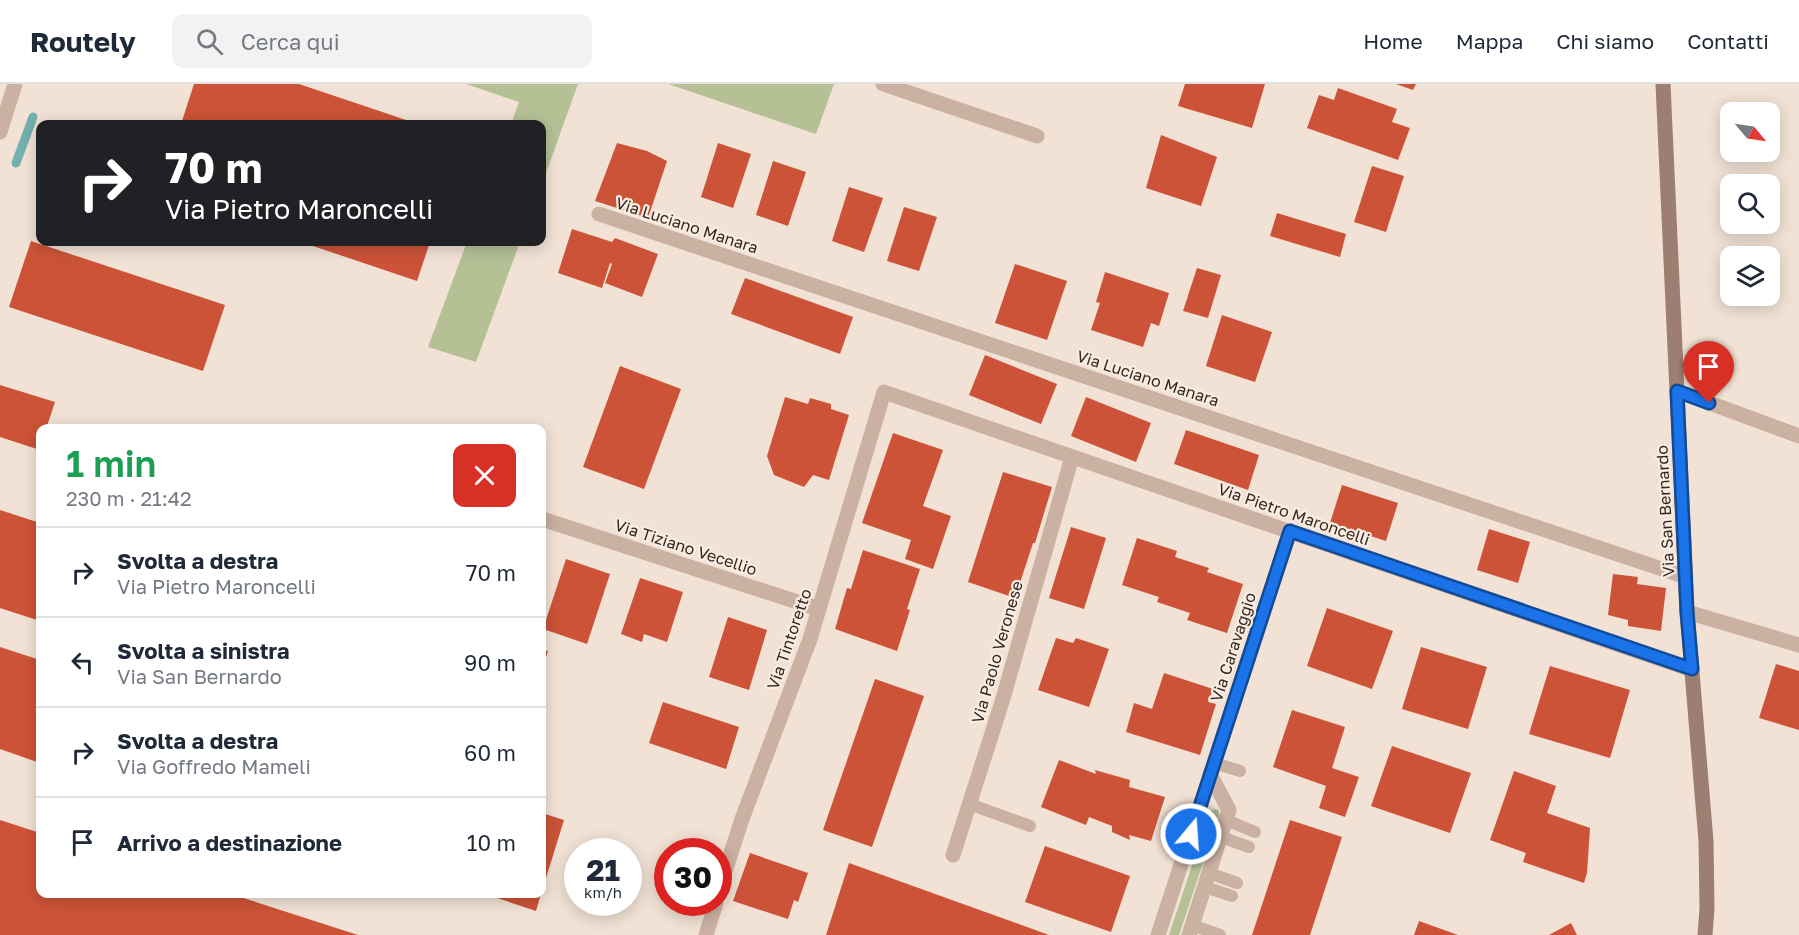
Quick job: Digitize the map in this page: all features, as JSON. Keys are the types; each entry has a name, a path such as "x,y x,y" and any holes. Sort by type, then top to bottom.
{"street":[{"path":"0,132 15,84"},
{"path":"883,84 1037,136"},
{"name":"Via San Bernardo","path":"1663,84 1687,612 1706,841 1705,935"},
{"name":"Via Luciano Manara","path":"599,214 1686,577"},
{"path":"1677,391 1799,435"},
{"name":"Via Pietro Maroncelli","path":"884,392 1692,669"},
{"name":"Via Tintoretto","path":"732,850 810,639 884,392"},
{"name":"Via Paolo Veronese","path":"953,855 1002,702 1072,457"},
{"name":"Via Tiziano Vecellio","path":"546,520 819,609"},
{"name":"Via Caravaggio","path":"1158,935 1290,531"},
{"path":"1687,612 1799,645"},
{"path":"1191,930 1230,810 1212,768"},
{"path":"706,935 712,916"}],"lane":[{"path":"1212,768 1240,771"},
{"path":"969,804 1030,825"},
{"path":"1226,820 1255,832"},
{"path":"1221,837 1249,847"},
{"path":"1207,880 1237,883"},
{"path":"1207,880 1232,896"},
{"path":"1191,930 1220,935"}],"green space":[{"path":"466,84 578,84 546,173 546,120 512,120 519,102"},
{"path":"668,84 834,84 816,134"},
{"path":"466,246 519,246 476,362 428,347"},
{"path":"1219,810 1219,815 1179,935 1169,935 1210,811"}],"building":[{"path":"194,84 299,84 406,120 182,120"},
{"path":"1185,84 1265,84 1252,128 1178,106"},
{"path":"1396,84 1416,84 1413,90"},
{"path":"1338,88 1397,109 1392,122 1410,128 1398,160 1307,128 1319,95 1334,100"},
{"path":"1161,135 1217,157 1201,206 1146,188"},
{"path":"617,143 647,151 667,161 648,218 595,201"},
{"path":"718,143 751,154 733,208 701,197"},
{"path":"773,161 806,172 788,226 756,215"},
{"path":"1372,166 1404,176 1386,232 1354,222"},
{"path":"849,187 883,198 864,252 832,241"},
{"path":"904,207 937,217 919,271 887,261"},
{"path":"1277,213 1346,234 1340,257 1270,236"},
{"path":"572,229 612,242 615,238 658,254 642,297 605,283 612,264 610,263 602,288 558,273"},
{"path":"31,241 36,243 36,246 46,246 225,305 203,371 9,307"},
{"path":"313,246 429,246 417,281"},
{"path":"1015,264 1067,281 1047,340 995,323"},
{"path":"1197,268 1221,275 1208,318 1183,311"},
{"path":"1105,272 1169,293 1159,326 1151,323 1143,347 1091,330 1100,303 1096,302"},
{"path":"745,278 853,317 840,354 731,314"},
{"path":"1222,315 1272,332 1255,382 1206,366"},
{"path":"985,355 1057,384 1041,424 969,395"},
{"path":"620,366 681,389 644,489 583,467"},
{"path":"0,385 55,402 48,424 36,424 36,449 0,437"},
{"path":"785,397 808,404 810,398 831,404 831,409 849,415 829,480 813,475 804,487 774,475 767,456"},
{"path":"1086,397 1151,423 1136,462 1071,436"},
{"path":"1186,430 1259,455 1248,490 1174,464"},
{"path":"893,433 943,450 923,506 951,516 933,569 905,559 911,540 862,523"},
{"path":"1003,472 1052,487 1015,598 968,582"},
{"path":"1342,485 1398,503 1386,541 1330,523"},
{"path":"0,510 36,522 36,620 0,608"},
{"path":"1071,527 1106,538 1084,609 1049,598"},
{"path":"1489,529 1530,542 1518,583 1477,570"},
{"path":"1137,538 1177,551 1175,557 1209,568 1207,572 1243,584 1227,633 1187,620 1190,613 1157,602 1159,597 1122,585"},
{"path":"863,550 920,569 897,651 835,629 847,588 851,589"},
{"path":"566,559 610,574 587,644 546,630 546,620"},
{"path":"1613,574 1638,577 1637,584 1666,588 1661,631 1628,626 1628,620 1608,615"},
{"path":"640,578 683,592 667,642 644,634 642,642 621,634"},
{"path":"1327,608 1393,631 1372,689 1307,666"},
{"path":"728,617 767,630 749,690 709,677"},
{"path":"1056,638 1073,643 1076,638 1109,649 1089,707 1038,690"},
{"path":"0,647 36,659 36,762 0,749"},
{"path":"1421,647 1487,667 1468,729 1402,709"},
{"path":"1776,664 1799,671 1799,730 1759,718"},
{"path":"1550,666 1630,690 1610,758 1529,734"},
{"path":"1164,673 1213,689 1208,702 1216,704 1200,755 1126,732 1134,703 1152,709"},
{"path":"875,679 924,696 872,847 823,830"},
{"path":"663,702 739,727 726,769 649,743"},
{"path":"1292,710 1345,727 1332,768 1359,777 1345,817 1319,808 1326,786 1273,767"},
{"path":"1392,746 1471,773 1450,833 1371,806"},
{"path":"1059,760 1096,774 1095,770 1130,780 1129,787 1165,797 1151,841 1129,835 1130,840 1112,832 1112,826 1089,817 1086,825 1041,807"},
{"path":"1514,771 1556,786 1547,813 1590,828 1587,873 1584,883 1523,862 1526,853 1490,840"},
{"path":"546,814 564,820 546,878"},
{"path":"0,820 36,832 36,898 243,898 358,935 0,935"},
{"path":"1290,820 1342,837 1310,935 1252,935"},
{"path":"1045,846 1130,876 1111,932 1025,902"},
{"path":"750,853 808,873 798,902 794,900 788,919 733,901"},
{"path":"849,863 1049,935 826,935"},
{"path":"497,898 540,898 536,911"},
{"path":"1419,921 1458,935 1414,935"},
{"path":"1571,923 1577,935 1549,935"}],"waterway":[{"path":"16,163 33,117"}],"route":[{"path":"1191,834 1290,531 1692,669 1687,612 1677,391 1709,403"}]}
